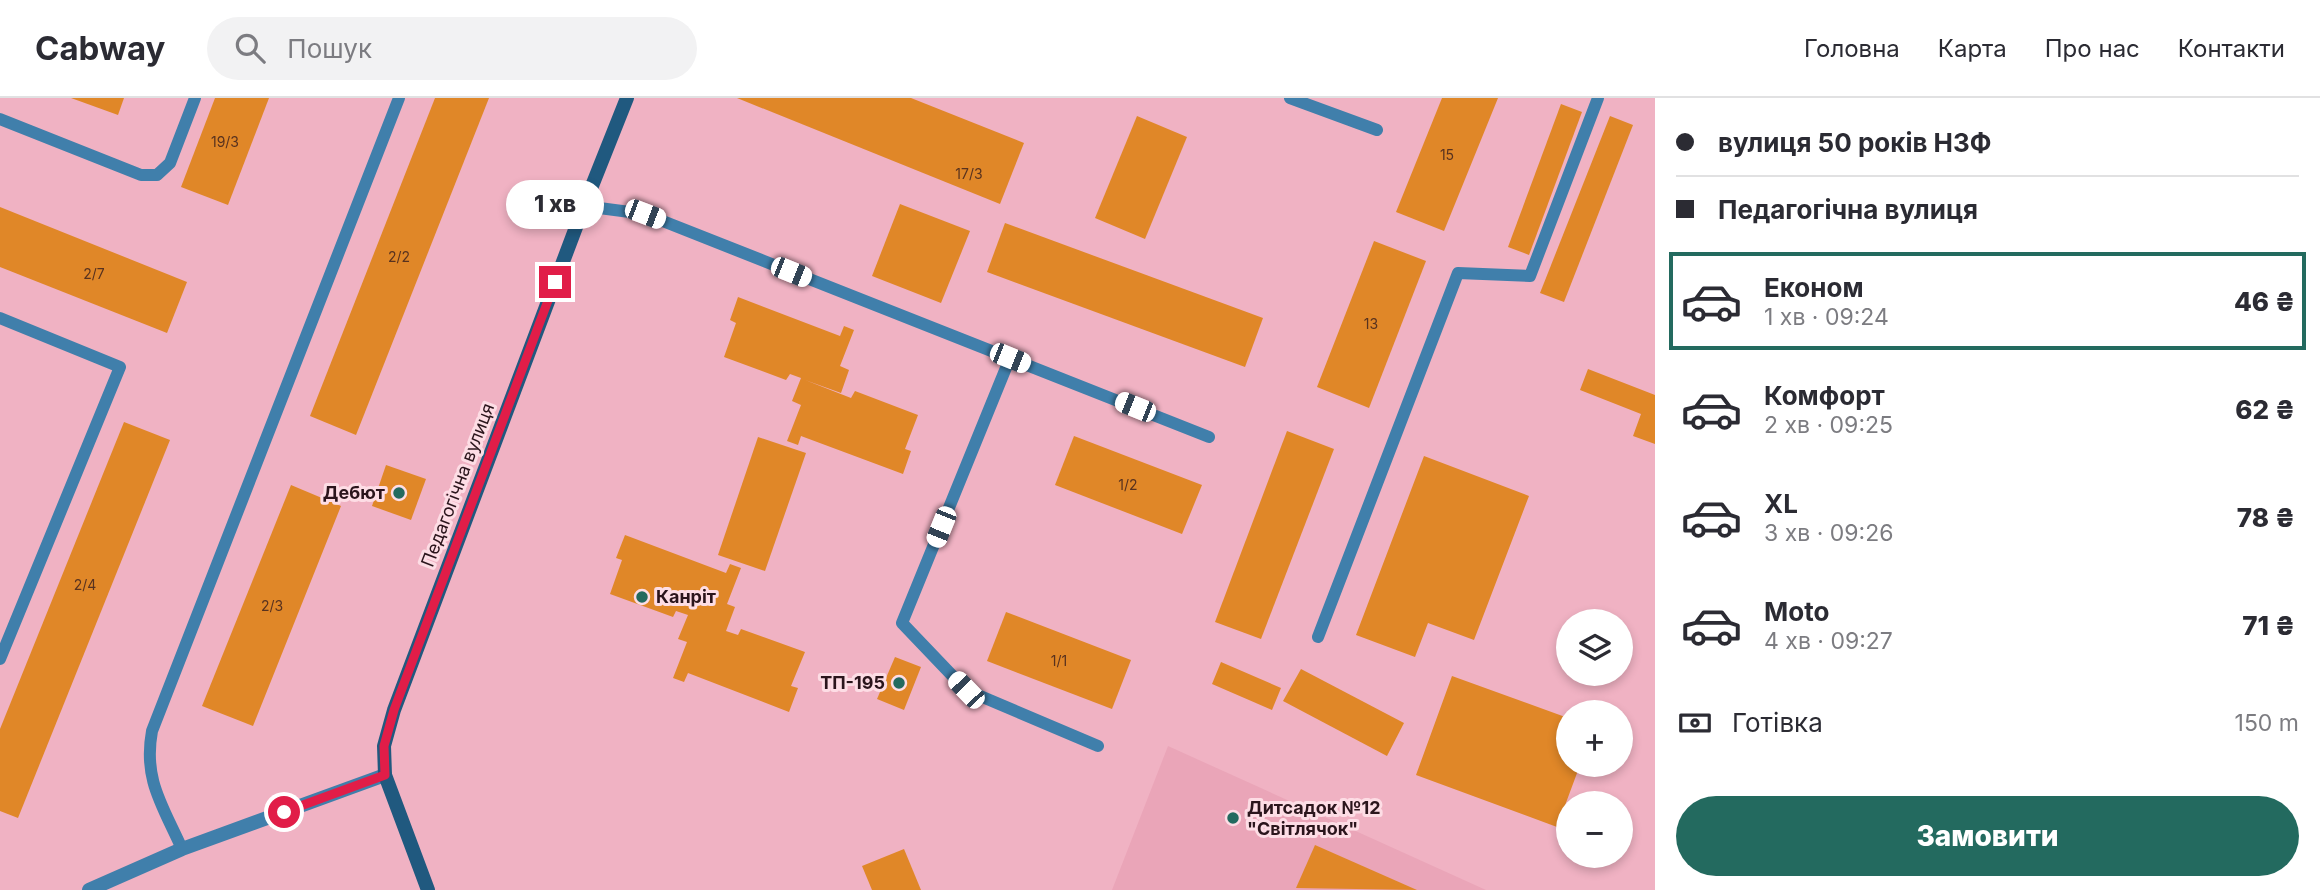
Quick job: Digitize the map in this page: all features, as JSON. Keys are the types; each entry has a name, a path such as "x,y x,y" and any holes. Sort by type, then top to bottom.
{"main road":[{"name":"Педагогічна вулиця","path":"428,890 385,775 384,746 394,710 627,98"}],"street":[{"path":"89,890 182,849 385,775"}],"lane":[{"path":"0,119 141,175 157,175 170,163 195,98"},
{"path":"182,849 151,779 148,753 152,731 398,98"},
{"path":"1290,98 1377,130"},
{"path":"1318,637 1458,273 1530,276 1598,98"},
{"path":"584,206 645,214 1209,437"},
{"path":"0,318 120,368 0,659"},
{"path":"1010,358 902,623 966,690 1098,746"}],"shaded area":[{"name":"Дитсадок №12 \"Світлячок\"","path":"1168,746 1486,890 1112,890"}],"building":[{"path":"71,98 124,98 118,115"},
{"path":"215,98 269,98 228,205 181,187"},
{"path":"435,98 489,98 356,435 310,416"},
{"path":"737,98 911,98 1024,143 1000,204"},
{"path":"1442,98 1498,98 1444,231 1396,212"},
{"path":"1561,104 1582,112 1529,255 1508,247"},
{"path":"1137,116 1187,137 1145,239 1095,218"},
{"path":"1610,116 1633,125 1564,302 1540,293"},
{"path":"900,204 970,231 941,303 872,276"},
{"path":"0,207 187,282 167,333 0,267"},
{"path":"1005,223 1263,318 1245,367 987,272"},
{"path":"1374,241 1426,261 1369,408 1317,387"},
{"path":"738,297 840,336 844,326 854,330 840,366 849,370 841,393 805,380 851,398 855,391 918,415 905,449 911,451 903,474 801,436 798,445 787,441 801,405 792,401 801,378 790,374 786,380 724,357 736,323 730,320"},
{"path":"1588,369 1655,395 1655,444 1633,436 1641,414 1580,390"},
{"path":"124,422 170,440 18,818 0,811 0,729"},
{"path":"1287,431 1334,449 1261,639 1215,622"},
{"path":"1074,436 1202,485 1182,534 1055,485"},
{"path":"758,437 806,453 765,571 718,555"},
{"path":"1424,456 1529,496 1474,640 1428,623 1415,657 1356,635"},
{"name":"Дебют","path":"386,465 426,479 411,520 372,506"},
{"path":"291,485 341,506 253,726 202,706"},
{"path":"625,535 726,573 730,564 741,568 727,604 735,607 726,631 738,635 741,629 805,652 791,686 798,688 789,712 688,673 684,682 673,678 687,642 678,639 688,615 676,611 673,617 610,594 622,560 616,558"},
{"path":"1006,612 1131,660 1112,709 987,661"},
{"name":"ТП-195","path":"895,657 921,667 904,710 877,699"},
{"path":"1221,662 1281,688 1272,710 1212,684"},
{"path":"1301,669 1404,723 1387,756 1283,701"},
{"path":"1452,676 1556,714 1556,777 1576,777 1570,791 1556,791 1556,827 1416,775"},
{"path":"1315,845 1417,890 1296,888"},
{"path":"904,849 921,890 872,890 862,866"}],"place":[{"name":"Дебют","path":"399,493"},
{"name":"Канріт","path":"642,597"},
{"name":"ТП-195","path":"899,683"},
{"name":"Дитсадок №12 \"Світлячок\"","path":"1233,818"}],"route":[{"path":"284,812 385,775 384,746 394,710 555,282"}]}
